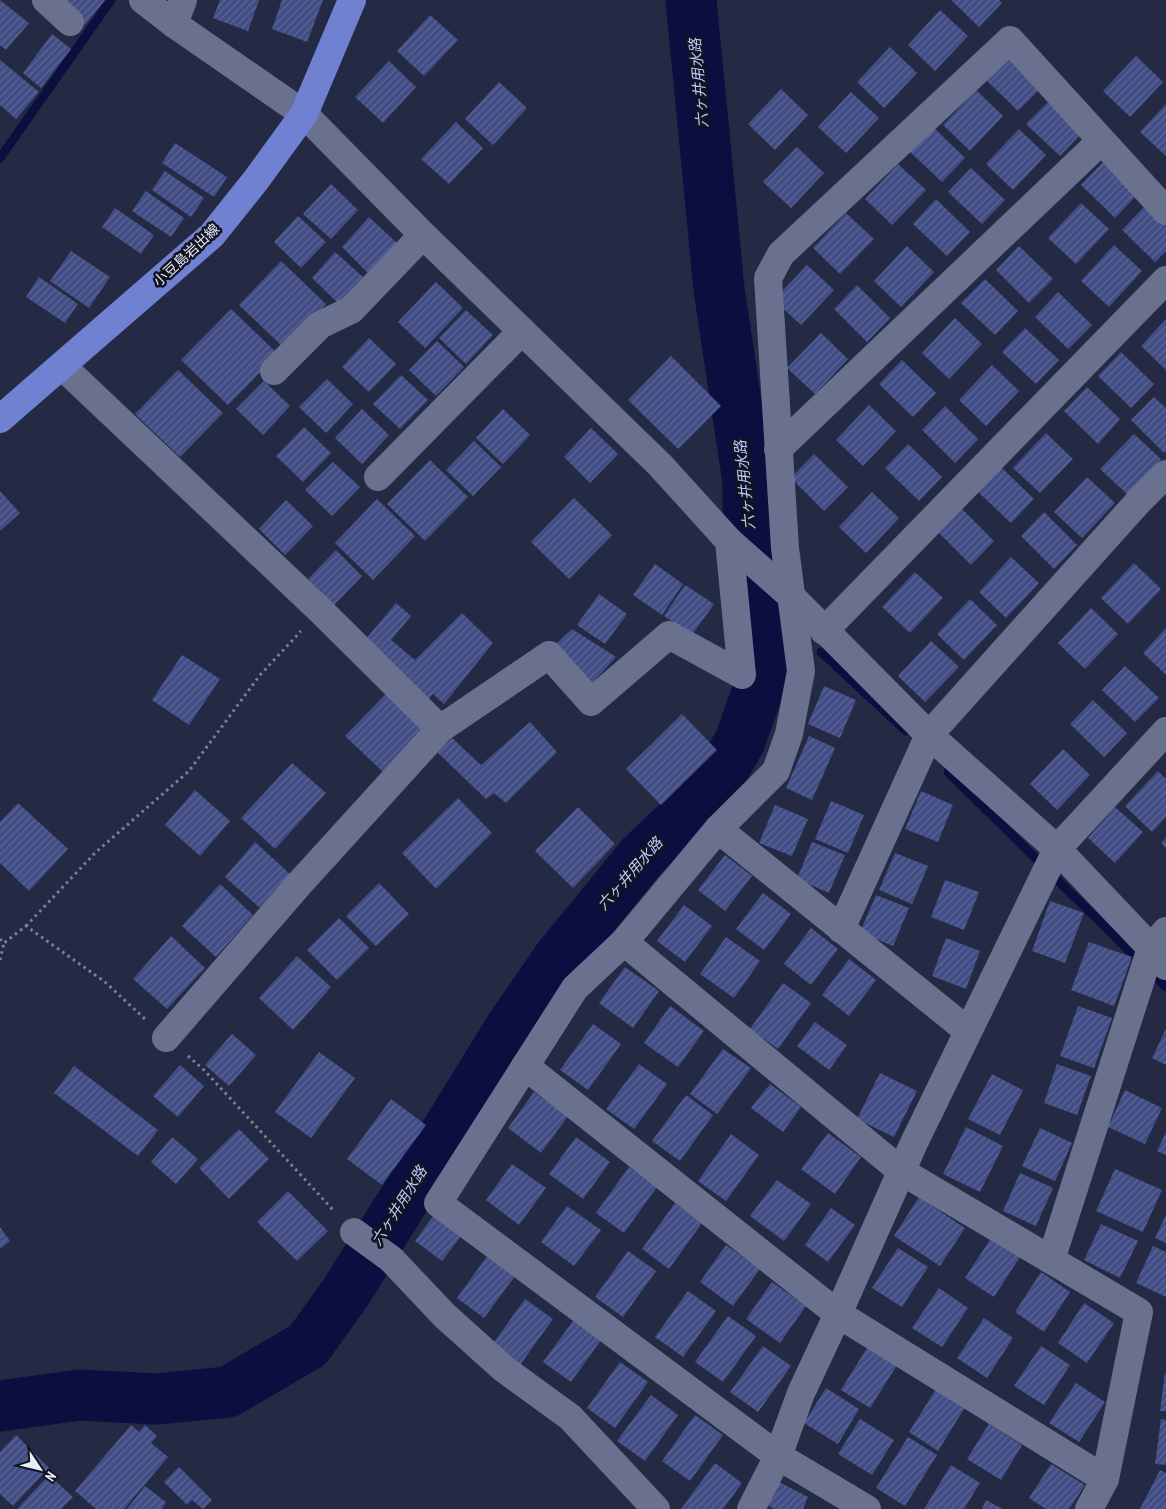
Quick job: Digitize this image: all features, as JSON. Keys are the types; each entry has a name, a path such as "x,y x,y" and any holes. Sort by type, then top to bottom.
{"main road":[{"name":"小豆島岩出線","path":"0,419 212,235 256,180 304,114 352,0"}],"street":[{"path":"46,0 70,22"},
{"path":"143,0 179,12 304,114 423,235 660,466 729,541 790,595 929,735 1057,849 1161,948 1051,1260"},
{"path":"866,1509 778,1456 438,1203 575,988 624,942 718,829 776,771 789,734 801,671 785,548 768,278 781,254 1010,40 1166,211"},
{"path":"778,449 1102,141"},
{"path":"274,371 320,325 352,310 423,235"},
{"path":"824,631 1166,280"},
{"path":"378,477 522,331"},
{"path":"62,366 320,610 440,729"},
{"path":"841,929 929,735 1132,509 1166,474"},
{"path":"166,1038 300,882 440,729 549,656 590,702 669,635 742,675 729,541"},
{"path":"751,1509 778,1456 801,1393 901,1172 1057,849 1166,731"},
{"path":"718,829 968,1031"},
{"path":"624,942 901,1172 1139,1312 1104,1479 1089,1509"},
{"path":"525,1066 838,1314 1104,1479"},
{"path":"354,1232 391,1259 445,1316 504,1369 570,1417 656,1509"}],"path":[{"path":"0,960 4,942 26,926 95,853 189,771 260,675 320,610"},
{"path":"26,926 105,982 204,1070 354,1232"},
{"path":"0,939 4,942"}],"building":[{"path":"0,0 29,23 6,50 0,45"},
{"path":"66,0 105,0 85,25 62,5"},
{"path":"220,0 259,0 248,31 213,18"},
{"path":"282,0 323,0 307,42 272,29"},
{"path":"951,0 999,0 1002,3 979,27"},
{"path":"940,10 968,36 935,71 908,45"},
{"path":"430,15 458,40 424,76 397,51"},
{"path":"52,34 71,49 41,88 23,73"},
{"path":"890,47 917,73 884,108 857,82"},
{"path":"1008,55 1042,87 1018,111 985,79"},
{"path":"1136,56 1163,82 1130,117 1103,91"},
{"path":"0,60 39,92 16,119 0,105"},
{"path":"389,61 416,87 383,123 355,97"},
{"path":"499,82 527,108 493,145 465,119"},
{"path":"781,89 808,115 775,150 748,124"},
{"path":"976,90 1003,116 970,151 943,125"},
{"path":"851,92 879,118 846,153 818,127"},
{"path":"1050,100 1083,132 1060,156 1026,124"},
{"path":"1166,104 1166,156 1140,132"},
{"path":"456,122 483,148 449,184 421,159"},
{"path":"932,126 965,158 942,182 908,150"},
{"path":"1019,129 1046,155 1013,190 986,164"},
{"path":"175,143 227,177 214,197 162,163"},
{"path":"797,147 824,173 791,208 763,182"},
{"path":"1104,161 1138,194 1115,218 1081,185"},
{"path":"898,164 926,190 892,225 865,199"},
{"path":"971,168 1005,200 982,224 948,192"},
{"path":"165,171 204,198 191,217 152,190"},
{"path":"331,184 358,210 331,239 303,214"},
{"path":"146,191 184,218 171,237 132,211"},
{"path":"936,199 970,232 947,256 913,224"},
{"path":"1081,203 1109,229 1076,264 1048,238"},
{"path":"1145,206 1166,226 1166,251 1155,262 1122,230"},
{"path":"115,208 154,235 141,254 102,227"},
{"path":"846,213 874,239 840,274 813,248"},
{"path":"298,216 326,242 301,268 274,242"},
{"path":"369,217 397,243 368,273 342,247"},
{"path":"1114,245 1142,271 1109,307 1081,281"},
{"path":"907,246 934,272 901,307 874,281"},
{"path":"1019,246 1053,279 1029,303 996,270"},
{"path":"71,251 110,277 89,308 50,281"},
{"path":"335,252 364,278 339,304 312,278"},
{"path":"281,261 326,304 284,348 239,305"},
{"path":"807,265 834,290 801,325 774,300"},
{"path":"39,277 78,304 65,323 26,297"},
{"path":"985,279 1018,311 995,335 961,303"},
{"path":"436,282 463,308 425,348 398,322"},
{"path":"857,285 890,318 867,342 834,309"},
{"path":"1058,292 1092,325 1068,349 1035,317"},
{"path":"231,309 278,354 228,405 181,360"},
{"path":"466,310 493,335 466,364 439,338"},
{"path":"955,318 982,344 949,379 922,353"},
{"path":"1166,319 1166,370 1141,346"},
{"path":"1025,328 1059,360 1036,384 1002,352"},
{"path":"821,333 848,359 815,394 787,368"},
{"path":"369,338 396,364 369,392 342,367"},
{"path":"437,341 464,367 436,396 409,370"},
{"path":"1121,352 1154,384 1131,408 1098,376"},
{"path":"671,356 721,406 678,449 628,400"},
{"path":"902,360 936,393 913,417 879,384"},
{"path":"992,365 1019,391 986,426 959,400"},
{"path":"178,370 223,413 180,457 135,414"},
{"path":"401,375 428,400 400,429 373,404"},
{"path":"327,379 353,404 326,433 299,407"},
{"path":"264,381 290,406 263,435 236,409"},
{"path":"1087,387 1120,419 1098,444 1064,411"},
{"path":"1154,397 1166,408 1166,451 1164,453 1131,420"},
{"path":"869,405 896,431 863,466 836,440"},
{"path":"945,406 978,439 955,463 922,430"},
{"path":"362,409 389,435 362,464 335,438"},
{"path":"503,409 530,435 503,464 476,438"},
{"path":"304,427 331,453 303,482 276,456"},
{"path":"591,428 618,454 590,483 564,457"},
{"path":"1046,433 1073,459 1040,493 1013,468"},
{"path":"1134,434 1161,459 1128,495 1100,469"},
{"path":"474,441 501,467 473,496 446,470"},
{"path":"908,444 942,477 919,501 885,468"},
{"path":"814,454 848,487 824,511 791,478"},
{"path":"430,460 468,497 425,541 387,504"},
{"path":"333,462 360,487 332,516 305,490"},
{"path":"1001,467 1034,499 1011,523 977,491"},
{"path":"1087,477 1115,503 1082,538 1054,512"},
{"path":"0,491 20,513 0,531"},
{"path":"872,492 899,518 866,553 839,527"},
{"path":"574,498 612,535 569,579 531,542"},
{"path":"377,499 415,536 373,580 335,543"},
{"path":"286,500 313,526 285,555 259,529"},
{"path":"961,508 994,541 971,565 938,532"},
{"path":"1044,512 1077,545 1054,569 1021,536"},
{"path":"336,550 362,576 334,605 308,579"},
{"path":"1011,557 1039,583 1006,618 979,592"},
{"path":"1134,563 1161,589 1128,624 1101,598"},
{"path":"655,564 683,584 662,615 633,595"},
{"path":"915,572 943,598 910,633 882,607"},
{"path":"685,585 714,604 692,635 664,616"},
{"path":"599,594 627,614 605,644 577,625"},
{"path":"970,599 997,625 964,660 937,634"},
{"path":"396,603 411,616 391,640 415,660 462,613 493,643 444,704 433,694 428,699 365,640"},
{"path":"1091,608 1118,634 1085,669 1058,643"},
{"path":"1166,628 1166,675 1143,653"},
{"path":"572,629 616,657 592,683 554,646"},
{"path":"931,641 959,667 925,702 898,676"},
{"path":"182,655 220,679 189,725 152,700"},
{"path":"1125,666 1159,698 1135,722 1102,690"},
{"path":"824,686 856,700 840,738 808,724"},
{"path":"388,692 426,729 384,773 345,736"},
{"path":"1093,700 1127,733 1104,757 1070,724"},
{"path":"682,714 717,750 661,805 626,769"},
{"path":"530,722 557,752 506,803 494,793 486,799 437,752 452,738 481,765"},
{"path":"809,736 835,748 812,800 786,788"},
{"path":"1063,749 1090,775 1057,810 1030,784"},
{"path":"292,763 326,793 275,849 241,818"},
{"path":"1158,771 1166,779 1166,817 1152,832 1125,806"},
{"path":"195,790 230,821 200,856 165,825"},
{"path":"921,791 953,805 938,842 905,829"},
{"path":"458,798 492,833 436,889 402,853"},
{"path":"831,801 864,815 848,853 815,839"},
{"path":"18,803 68,849 29,891 0,863 0,822"},
{"path":"775,805 808,819 792,856 759,843"},
{"path":"578,807 615,844 573,888 535,851"},
{"path":"1115,807 1143,832 1115,863 1088,838"},
{"path":"1166,838 1166,848 1161,843"},
{"path":"255,842 290,874 260,908 225,877"},
{"path":"812,842 845,855 829,893 797,879"},
{"path":"895,853 928,866 912,904 879,890"},
{"path":"725,855 752,876 725,911 698,890"},
{"path":"945,880 979,892 964,930 931,917"},
{"path":"379,883 409,914 376,946 346,916"},
{"path":"220,884 253,915 216,957 182,926"},
{"path":"763,893 791,914 764,950 736,929"},
{"path":"876,895 909,908 893,946 860,932"},
{"path":"1050,901 1084,913 1065,963 1032,951"},
{"path":"684,905 712,926 685,962 657,941"},
{"path":"339,918 369,948 337,980 307,950"},
{"path":"811,928 838,949 811,985 784,964"},
{"path":"171,936 205,968 167,1009 133,979"},
{"path":"726,937 760,961 734,998 700,974"},
{"path":"946,938 980,951 966,989 932,976"},
{"path":"1089,942 1132,957 1114,1006 1071,990"},
{"path":"297,956 331,987 293,1030 259,998"},
{"path":"849,959 876,980 849,1016 822,995"},
{"path":"625,967 659,991 633,1028 599,1003"},
{"path":"783,983 811,1003 778,1049 750,1029"},
{"path":"670,1006 704,1031 678,1067 644,1043"},
{"path":"1078,1006 1112,1018 1094,1068 1060,1056"},
{"path":"815,1022 847,1045 829,1070 797,1046"},
{"path":"593,1024 621,1044 588,1090 560,1070"},
{"path":"1166,1029 1166,1065 1152,1058"},
{"path":"232,1034 256,1055 229,1086 205,1065"},
{"path":"723,1049 751,1068 717,1114 690,1094"},
{"path":"319,1052 355,1078 311,1138 275,1112"},
{"path":"639,1064 667,1084 634,1129 606,1109"},
{"path":"1057,1064 1091,1076 1077,1115 1044,1103"},
{"path":"180,1065 204,1086 178,1117 153,1096"},
{"path":"74,1066 158,1130 138,1156 54,1093"},
{"path":"880,1073 917,1091 894,1137 857,1119"},
{"path":"992,1074 1023,1090 1000,1135 968,1119"},
{"path":"770,1084 801,1107 783,1132 751,1108"},
{"path":"1125,1090 1162,1108 1145,1144 1108,1127"},
{"path":"534,1092 568,1116 541,1153 508,1128"},
{"path":"686,1095 713,1115 680,1161 652,1141"},
{"path":"391,1099 426,1125 382,1185 347,1159"},
{"path":"966,1127 1003,1146 980,1192 943,1174"},
{"path":"1040,1128 1072,1143 1055,1181 1022,1166"},
{"path":"239,1129 269,1159 229,1199 199,1168"},
{"path":"1166,1132 1166,1155 1157,1151"},
{"path":"828,1133 861,1157 835,1194 801,1169"},
{"path":"731,1134 759,1155 726,1201 698,1181"},
{"path":"172,1137 198,1159 176,1184 151,1162"},
{"path":"576,1137 610,1162 583,1199 549,1174"},
{"path":"512,1164 546,1188 519,1225 486,1200"},
{"path":"629,1167 657,1187 624,1233 596,1213"},
{"path":"1115,1169 1162,1190 1143,1232 1096,1211"},
{"path":"1020,1173 1053,1188 1036,1226 1003,1211"},
{"path":"777,1180 811,1204 784,1241 750,1216"},
{"path":"288,1191 328,1231 297,1261 257,1222"},
{"path":"919,1197 965,1228 940,1266 894,1236"},
{"path":"675,1203 702,1223 669,1269 642,1249"},
{"path":"567,1206 601,1230 574,1266 541,1242"},
{"path":"831,1208 855,1225 828,1262 805,1245"},
{"path":"437,1211 465,1231 442,1261 415,1241"},
{"path":"1166,1215 1166,1243 1155,1238"},
{"path":"1101,1224 1138,1241 1120,1278 1084,1260"},
{"path":"0,1227 10,1241 0,1249"},
{"path":"991,1238 1020,1257 994,1297 965,1278"},
{"path":"726,1245 760,1269 733,1306 700,1282"},
{"path":"1153,1246 1166,1252 1166,1297 1136,1283"},
{"path":"898,1248 928,1267 902,1307 872,1288"},
{"path":"628,1251 656,1271 623,1317 595,1297"},
{"path":"490,1252 518,1272 484,1318 457,1298"},
{"path":"1041,1272 1070,1292 1044,1332 1015,1312"},
{"path":"772,1282 806,1306 780,1343 746,1319"},
{"path":"939,1288 968,1308 942,1347 912,1328"},
{"path":"688,1291 716,1311 683,1357 655,1337"},
{"path":"525,1299 553,1319 520,1365 492,1345"},
{"path":"1084,1303 1114,1323 1087,1363 1058,1343"},
{"path":"728,1316 756,1336 723,1382 695,1362"},
{"path":"576,1317 604,1336 571,1382 543,1362"},
{"path":"984,1318 1013,1338 987,1378 957,1358"},
{"path":"870,1343 899,1362 870,1408 841,1390"},
{"path":"763,1346 791,1366 758,1412 730,1392"},
{"path":"1041,1346 1070,1365 1044,1405 1014,1386"},
{"path":"620,1362 648,1382 615,1428 587,1408"},
{"path":"1165,1373 1166,1411 1160,1411"},
{"path":"1076,1383 1105,1402 1079,1442 1049,1423"},
{"path":"938,1386 967,1404 938,1451 909,1432"},
{"path":"826,1388 859,1409 838,1444 804,1423"},
{"path":"651,1395 678,1415 645,1461 617,1441"},
{"path":"695,1415 723,1435 690,1481 662,1461"},
{"path":"860,1419 894,1440 872,1475 838,1454"},
{"path":"1161,1419 1166,1420 1166,1465 1155,1464"},
{"path":"989,1424 1022,1445 1001,1480 967,1459"},
{"path":"131,1425 139,1432 145,1425 157,1436 151,1443 168,1457 124,1509 96,1509 75,1491"},
{"path":"16,1435 49,1468 13,1506 0,1494 0,1452"},
{"path":"908,1437 937,1455 905,1506 876,1488"},
{"path":"715,1463 742,1483 723,1509 681,1509"},
{"path":"1051,1464 1085,1485 1069,1509 1046,1509 1029,1498"},
{"path":"951,1465 980,1483 964,1509 924,1509"},
{"path":"179,1467 212,1500 203,1509 192,1500 187,1505 164,1482"},
{"path":"1160,1470 1166,1473 1166,1509 1140,1509"},
{"path":"49,1475 73,1497 61,1509 17,1509"},
{"path":"779,1482 808,1497 803,1509 775,1509 767,1505"},
{"path":"145,1486 166,1502 162,1509 127,1509"},
{"path":"986,1500 1003,1509 982,1509"}],"waterway":[{"path":"0,158 111,0"},
{"name":"六ヶ井用水路","path":"0,1406 80,1395 156,1399 228,1392 308,1345 346,1292 511,1027 558,959 643,855 711,791 740,741 763,676 748,524 748,482 719,289 691,0"},
{"path":"821,652 906,731"},
{"path":"948,772 1166,987"}]}
